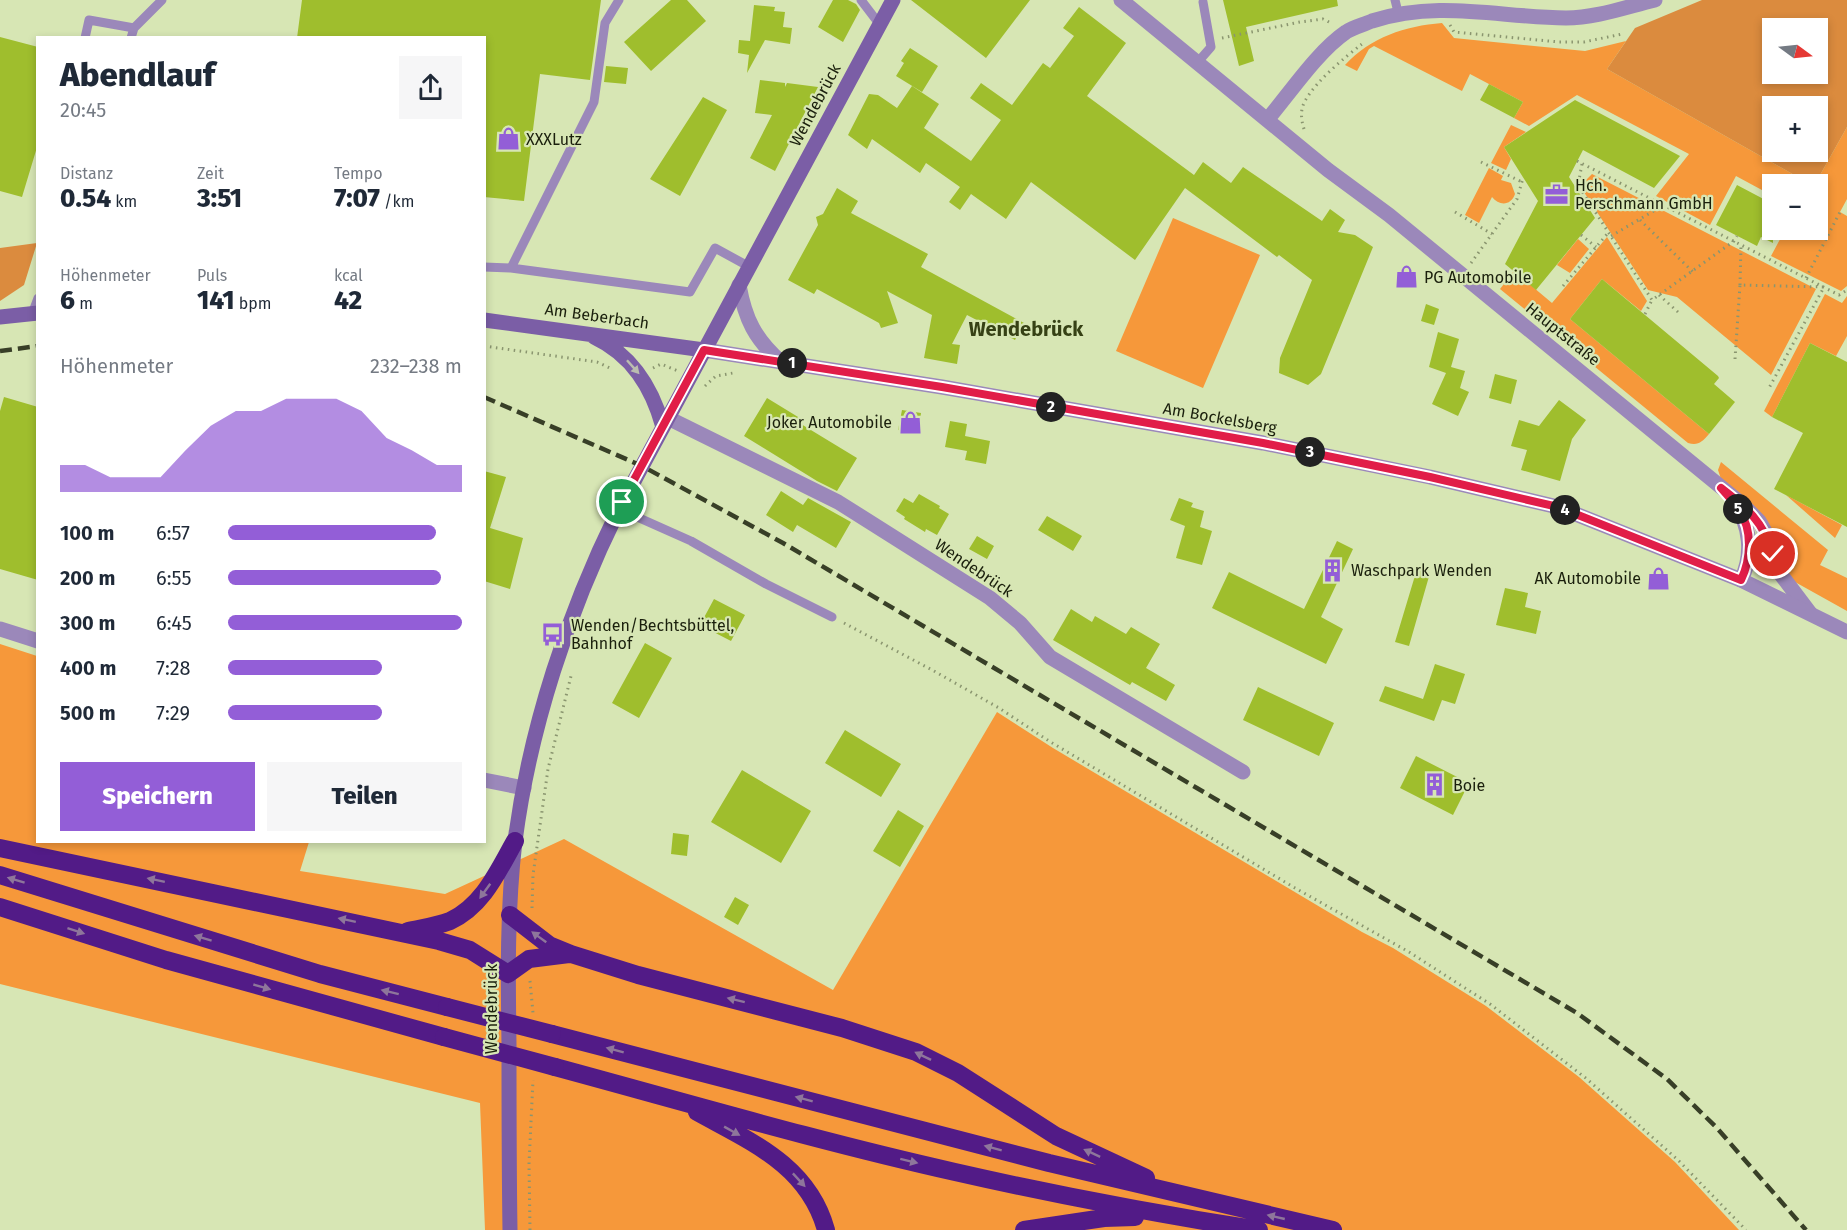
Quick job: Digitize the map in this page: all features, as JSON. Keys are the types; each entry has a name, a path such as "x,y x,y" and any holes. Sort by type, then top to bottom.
{"highway":[{"path":"404,932 448,921 475,904 489,886 515,841"},
{"path":"0,848 404,932 470,950 508,974 529,959 571,954"},
{"path":"0,875 320,974 1049,1163 1333,1230"},
{"path":"0,907 166,960 852,1147 954,1172 1176,1217 1259,1230"},
{"path":"510,915 549,945 571,954 638,975 842,1028 916,1052 958,1073 1056,1137 1183,1195"},
{"path":"672,1098 781,1160 808,1189 826,1230"},
{"path":"1024,1230 1104,1218 1176,1217"}],"main road":[{"name":"Wendebrück","path":"510,1230 508,974 515,841 524,788 564,637 618,509 893,0"},
{"path":"0,316 35,313"},
{"name":"Am Beberbach","path":"486,320 704,350"},
{"path":"586,333 618,352 641,375 666,422"}],"street":[{"name":"Hauptstraße","path":"1121,0 1743,505 1759,521 1768,537 1779,572 1810,613"},
{"path":"1267,120 1322,55 1348,31 1396,6 1439,6 1566,18 1600,14 1655,0"},
{"path":"739,285 743,308 751,328 768,350 781,362"},
{"name":"Am Bockelsberg","path":"704,350 942,387 1263,443 1430,477 1558,507 1741,580 1847,632"},
{"name":"Wendebrück","path":"666,422 838,502 990,598 1020,623 1050,657 1243,772"},
{"name":"Hauptstraße","path":"1721,488 1741,512 1746,528 1749,557 1741,580"},
{"path":"0,629 36,640"},
{"path":"486,780 524,788"}],"lane":[{"path":"85,36 89,20 133,33 162,0"},
{"path":"511,268 594,102 605,23 619,0"},
{"path":"861,0 880,25"},
{"path":"1197,63 1211,46 1203,2"},
{"path":"486,267 511,268 690,292 715,248 748,267"},
{"path":"618,509 691,541 766,584 832,617"}],"path":[{"path":"1210,42 1279,26 1323,19 1348,31"},
{"path":"1446,19 1454,32 1536,40 1584,42 1622,34"},
{"path":"1310,136 1300,118 1304,102 1336,67 1369,39"},
{"path":"1577,161 1839,295 1847,290"},
{"path":"1469,267 1517,199 1523,180 1481,162"},
{"path":"1582,164 1578,185 1652,300"},
{"path":"1563,286 1609,234 1664,206"},
{"path":"1806,278 1840,212"},
{"path":"1455,213 1492,234"},
{"path":"1640,220 1693,272"},
{"path":"1581,235 1596,247"},
{"path":"1645,314 1652,300 1693,272 1734,241 1737,236"},
{"path":"1735,359 1741,245"},
{"path":"1740,285 1824,287"},
{"path":"1769,388 1824,287"},
{"path":"1659,295 1678,312"},
{"path":"486,346 597,362 620,374"},
{"path":"649,370 661,364 672,368"},
{"path":"706,384 716,376 734,373"},
{"path":"832,617 999,708 1070,754 1295,888 1409,952 1491,1004 1587,1079 1679,1161 1746,1230"},
{"path":"530,931 533,875 548,769 572,669"},
{"path":"529,959 533,1018"},
{"path":"530,1230 529,1164 533,1074"}],"shaded area":[{"path":"1702,0 1847,0 1847,127 1828,161 1828,96 1762,96 1762,157 1607,69 1635,28"},
{"path":"1442,23 1454,38 1585,51 1626,41 1607,69 1762,157 1762,162 1771,162 1792,174 1762,174 1762,190 1736,176 1710,225 1656,196 1689,154 1577,95 1529,126 1514,118 1523,102 1470,74 1462,91 1374,46 1369,49 1357,71 1345,65 1377,40 1415,27"},
{"path":"1511,125 1526,132 1504,147 1511,159 1506,170 1491,163"},
{"path":"1847,127 1847,199 1840,212 1847,216 1847,286 1841,291 1771,256 1780,240 1828,240 1828,174 1821,174"},
{"path":"1771,162 1827,162 1821,174 1792,174"},
{"path":"1489,168 1503,176 1501,180 1511,183 1515,194 1508,203 1498,202 1492,197 1479,223 1465,215"},
{"path":"1592,174 1816,289 1771,375 1677,297 1648,290 1580,186"},
{"path":"1173,218 1260,255 1203,388 1116,351"},
{"path":"1607,237 1647,301 1641,311 1602,279 1570,319 1709,434 1700,443 1688,443 1500,289 1514,271 1552,303"},
{"path":"1578,239 1589,249 1570,273 1557,265"},
{"path":"36,243 24,285 0,301 0,248"},
{"path":"1825,294 1842,303 1847,296 1847,336 1836,356 1810,343 1772,417 1764,411"},
{"path":"1721,462 1828,550 1820,565 1847,578 1847,611 1795,582 1721,479 1718,470"},
{"path":"1786,495 1842,525 1835,538"},
{"path":"0,644 36,656 36,843 309,843 300,871 445,894 564,839 833,990 997,712 1053,748 1362,932 1393,948 1486,1006 1579,1077 1675,1162 1739,1230 485,1230 480,1103 0,984"}],"building":[{"name":"XXXLutz","path":"302,0 601,0 590,80 540,74 524,201 486,197 486,36 297,36"},
{"path":"671,0 687,0 706,21 651,71 624,42"},
{"path":"833,0 848,0 856,4 860,10 843,42 818,27"},
{"path":"911,0 1030,0 986,58"},
{"path":"1223,0 1337,0 1338,6 1246,27 1254,61 1239,66"},
{"path":"754,5 775,7 774,11 785,12 783,27 792,28 790,44 765,40 747,73 749,55 738,53 739,40 750,41"},
{"path":"1079,7 1126,43 1087,96 1194,175 1203,162 1231,183 1243,167 1322,221 1330,209 1345,220 1338,232 1355,235 1373,247 1321,374 1308,385 1279,373 1280,358 1312,280 1279,255 1277,257 1185,188 1135,260 1031,182 1006,219 971,194 960,210 949,202 960,187 926,163 920,173 872,139 867,149 848,135 869,94 878,95 897,108 912,86 939,104 924,128 971,161 1001,120 970,98 981,83 1012,105 1043,63 1050,68 1074,36 1063,28"},
{"path":"0,37 36,46 36,151 22,197 0,191"},
{"path":"910,48 938,66 922,92 896,76 904,63 901,61"},
{"path":"606,66 628,68 626,84 604,82"},
{"path":"760,80 785,83 785,87 787,83 818,87 775,171 750,158 772,115 755,113"},
{"path":"1489,84 1523,102 1514,118 1480,100"},
{"path":"703,97 727,110 680,196 650,179"},
{"name":"Hch. Perschmann GmbH","path":"1575,100 1680,156 1654,188 1583,150 1569,177 1595,218 1536,290 1505,264 1538,201 1504,147"},
{"path":"1737,185 1762,198 1762,238 1757,246 1716,225"},
{"path":"837,188 858,201 851,213 928,254 921,267 1024,323 1015,340 967,315 952,344 960,345 957,364 924,358 932,315 887,291 898,323 881,328 879,323 817,289 814,294 788,280 818,225 816,217 823,214"},
{"path":"1404,267 1415,277 1406,288 1395,278"},
{"path":"1602,279 1718,376 1714,384 1735,402 1709,434 1570,319"},
{"path":"1426,304 1439,309 1434,325 1421,321"},
{"path":"1438,332 1459,339 1451,367 1465,371 1460,388 1469,392 1458,416 1432,404 1446,373 1429,367"},
{"path":"1810,343 1847,362 1847,527 1774,489 1803,433 1772,417"},
{"path":"1495,374 1517,380 1511,404 1489,398"},
{"path":"4,397 36,406 36,579 0,569 0,411"},
{"path":"767,398 803,420 801,424 857,458 837,491 744,436"},
{"path":"1559,400 1586,420 1572,439 1560,481 1521,470 1527,450 1511,446 1519,420 1539,426"},
{"path":"902,410 921,413 918,434 898,430"},
{"path":"950,421 967,424 965,436 990,441 986,464 965,460 967,451 945,447"},
{"path":"486,472 506,477 490,528 523,538 510,589 486,582"},
{"path":"781,491 803,505 808,498 851,522 836,548 797,525 793,532 766,515"},
{"path":"919,494 949,514 937,535 926,529 925,532 896,511 904,498 913,503"},
{"path":"1179,498 1193,503 1191,507 1204,511 1200,527 1212,531 1202,565 1176,558 1185,526 1170,520"},
{"path":"1047,516 1082,536 1073,551 1038,530"},
{"path":"977,536 994,546 987,559 969,549"},
{"path":"1337,541 1353,549 1321,617 1343,629 1326,664 1212,608 1229,572 1304,609"},
{"path":"1417,569 1430,573 1409,646 1395,642"},
{"path":"1505,588 1528,593 1525,607 1541,611 1536,634 1496,625"},
{"path":"714,599 745,615 731,641 700,625"},
{"path":"1071,609 1092,622 1095,616 1126,634 1131,627 1160,644 1146,668 1175,685 1166,701 1132,682 1130,685 1053,640"},
{"path":"645,643 672,658 639,718 612,703"},
{"path":"1435,664 1465,674 1455,704 1442,700 1434,721 1379,701 1385,686 1423,699"},
{"path":"1258,687 1334,723 1319,756 1243,720"},
{"path":"845,730 901,764 881,797 825,763"},
{"name":"Boie","path":"1416,756 1469,783 1453,815 1400,788"},
{"path":"742,770 811,811 781,863 711,822"},
{"path":"898,810 924,826 900,867 873,851"},
{"path":"673,833 689,835 687,856 671,854"},
{"path":"735,897 749,905 738,925 724,917"}],"railway":[{"path":"0,351 36,346"},
{"path":"486,398 642,466 783,543 1577,1013 1667,1079 1716,1127 1806,1230"}],"place":[{"name":"XXXLutz","path":"508,139"},
{"name":"Hch. Perschmann GmbH","path":"1557,194"},
{"name":"PG Automobile","path":"1406,277"},
{"name":"Joker Automobile","path":"910,422"},
{"name":"Waschpark Wenden","path":"1333,570"},
{"name":"AK Automobile","path":"1659,578"},
{"name":"Wenden/Bechtsbüttel, Bahnhof","path":"553,634"},
{"name":"Boie","path":"1435,785"}],"district":[{"name":"Wendebrück","path":"1026,329"}],"route":[{"path":"622,502 704,350 942,387 1263,443 1430,477 1558,507 1741,580 1749,557 1746,528 1741,512 1721,488 1759,521 1768,537 1773,554"}]}
